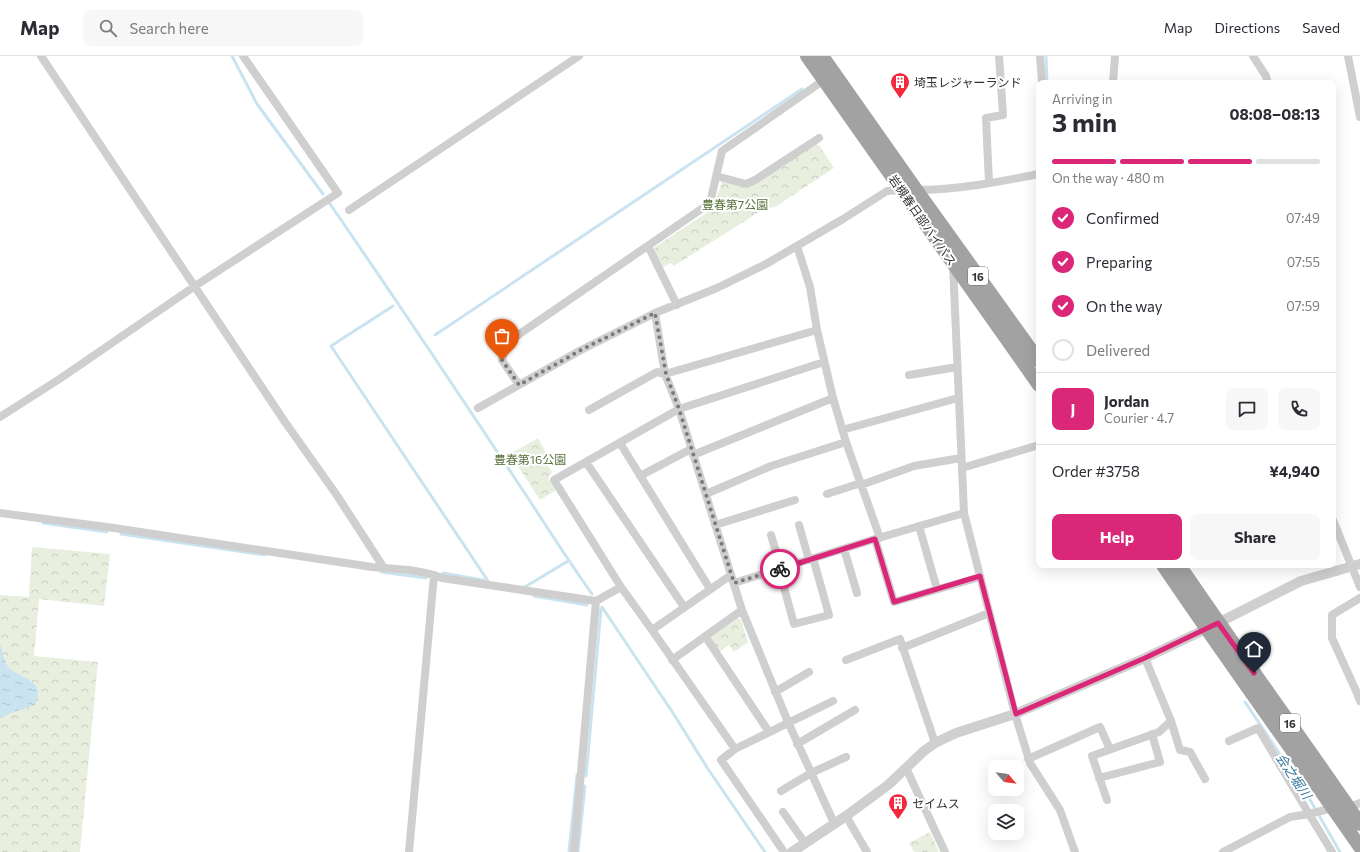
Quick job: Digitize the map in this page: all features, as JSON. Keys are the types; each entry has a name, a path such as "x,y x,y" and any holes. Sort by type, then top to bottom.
{"highway":[{"name":"岩槻春日部バイパス","path":"807,56 1036,381"},
{"name":"岩槻春日部バイパス","path":"822,56 1036,357"},
{"name":"16","path":"1165,568 1354,805 1360,824"},
{"name":"16","path":"1181,568 1212,626 1360,847"}],"street":[{"path":"42,56 50,71 285,422 336,494 384,568"},
{"path":"0,417 61,378 195,286 338,193 243,56"},
{"path":"349,210 579,56"},
{"path":"989,183 986,118 1003,115 999,56"},
{"path":"1040,56 1042,80"},
{"path":"1113,80 1115,56"},
{"path":"1253,56 1267,80"},
{"path":"1348,56 1360,117"},
{"path":"519,385 502,360 505,344 710,203 722,151 796,104 824,80"},
{"path":"720,177 746,184 755,180 819,138"},
{"path":"478,408 581,350 655,313 718,288 797,246 887,191 901,189 917,191 942,190 1036,175"},
{"path":"648,246 677,305"},
{"path":"797,246 810,287 817,330 833,398 842,430 861,484 894,602 980,576"},
{"path":"953,263 964,513 1028,759 1060,810 1075,852"},
{"path":"655,313 666,374 679,409 742,610 775,692 810,773 834,823"},
{"path":"589,410 657,372 666,374 817,330"},
{"path":"734,749 621,587 554,480 679,409 824,362"},
{"path":"909,375 957,367"},
{"path":"640,476 692,452 833,398"},
{"path":"842,430 958,398"},
{"path":"706,494 771,466 846,442"},
{"path":"620,443 710,589"},
{"path":"962,468 1036,446"},
{"path":"827,494 914,466 961,458"},
{"path":"586,462 684,607"},
{"path":"715,525 795,500"},
{"path":"0,513 114,528 372,567 428,573 442,578 596,601 621,587"},
{"path":"652,630 710,589 733,579 780,569 877,538 964,513"},
{"path":"771,535 794,624 829,615 799,525"},
{"path":"919,526 937,589"},
{"path":"1336,526 1356,565 1360,587"},
{"path":"844,549 857,593"},
{"path":"792,852 846,816 888,785 924,751 935,743 956,733 1016,714 1145,658 1301,581 1356,565"},
{"path":"409,852 434,575"},
{"path":"1360,598 1332,615 1332,638 1360,701"},
{"path":"574,852 596,601"},
{"path":"672,660 742,610"},
{"path":"902,648 989,613"},
{"path":"705,636 769,732"},
{"path":"846,660 900,639 935,743"},
{"path":"1145,658 1171,721 1180,750 1190,752 1205,779"},
{"path":"775,692 809,672"},
{"path":"784,852 721,760 734,749 833,700"},
{"path":"798,744 855,710"},
{"path":"1107,800 1092,756 1159,732 1171,721"},
{"path":"1028,759 1100,727 1110,749"},
{"path":"1229,741 1258,728 1332,852"},
{"path":"1100,778 1160,762 1152,734"},
{"path":"781,791 810,773 846,757"},
{"path":"906,768 945,852"},
{"path":"1223,852 1290,817 1333,808"},
{"path":"783,812 805,843"},
{"path":"846,816 867,852"}],"green space":[{"name":"豊春第7公園","path":"814,143 819,145 834,168 775,207 765,208 674,266 671,263 663,267 654,253 655,247 705,214 714,206 722,181 747,186"},
{"name":"豊春第16公園","path":"538,438 548,457 544,460 552,472 548,479 556,490 540,500 510,454"},
{"path":"32,547 110,554 104,606 39,599 34,656 98,662 80,852 0,852 0,595 29,597"},
{"path":"738,618 741,620 748,642 734,652 729,645 719,652 709,638"},
{"path":"930,832 939,852 914,852 909,843"}],"water":[{"path":"0,644 9,668 26,678 35,686 38,691 38,697 35,705 8,714 0,719"}],"waterway":[{"path":"232,56 257,104 323,194"},
{"path":"1046,56 1047,80"},
{"path":"435,335 802,89"},
{"path":"328,201 592,594"},
{"path":"393,306 331,346 488,581"},
{"path":"43,523 107,532"},
{"path":"121,534 265,555"},
{"path":"523,587 568,561"},
{"path":"381,572 426,578"},
{"path":"443,573 488,581"},
{"path":"534,596 587,605"},
{"path":"602,607 673,713 708,769 765,852"},
{"path":"586,776 601,609"},
{"name":"会之堀川","path":"1245,702 1309,798 1340,852"},
{"path":"569,852 577,775"},
{"path":"578,852 585,786"}],"way so far":[{"path":"502,360 519,385 581,350 622,331 655,313 666,374 679,409 734,583 780,569"}],"place":[{"name":"埼玉レジャーランド","path":"900,99"},
{"name":"セイムス","path":"898,820"}],"route":[{"path":"780,569 875,539 894,602 980,576 1016,714 1145,658 1218,623 1254,673"}]}
